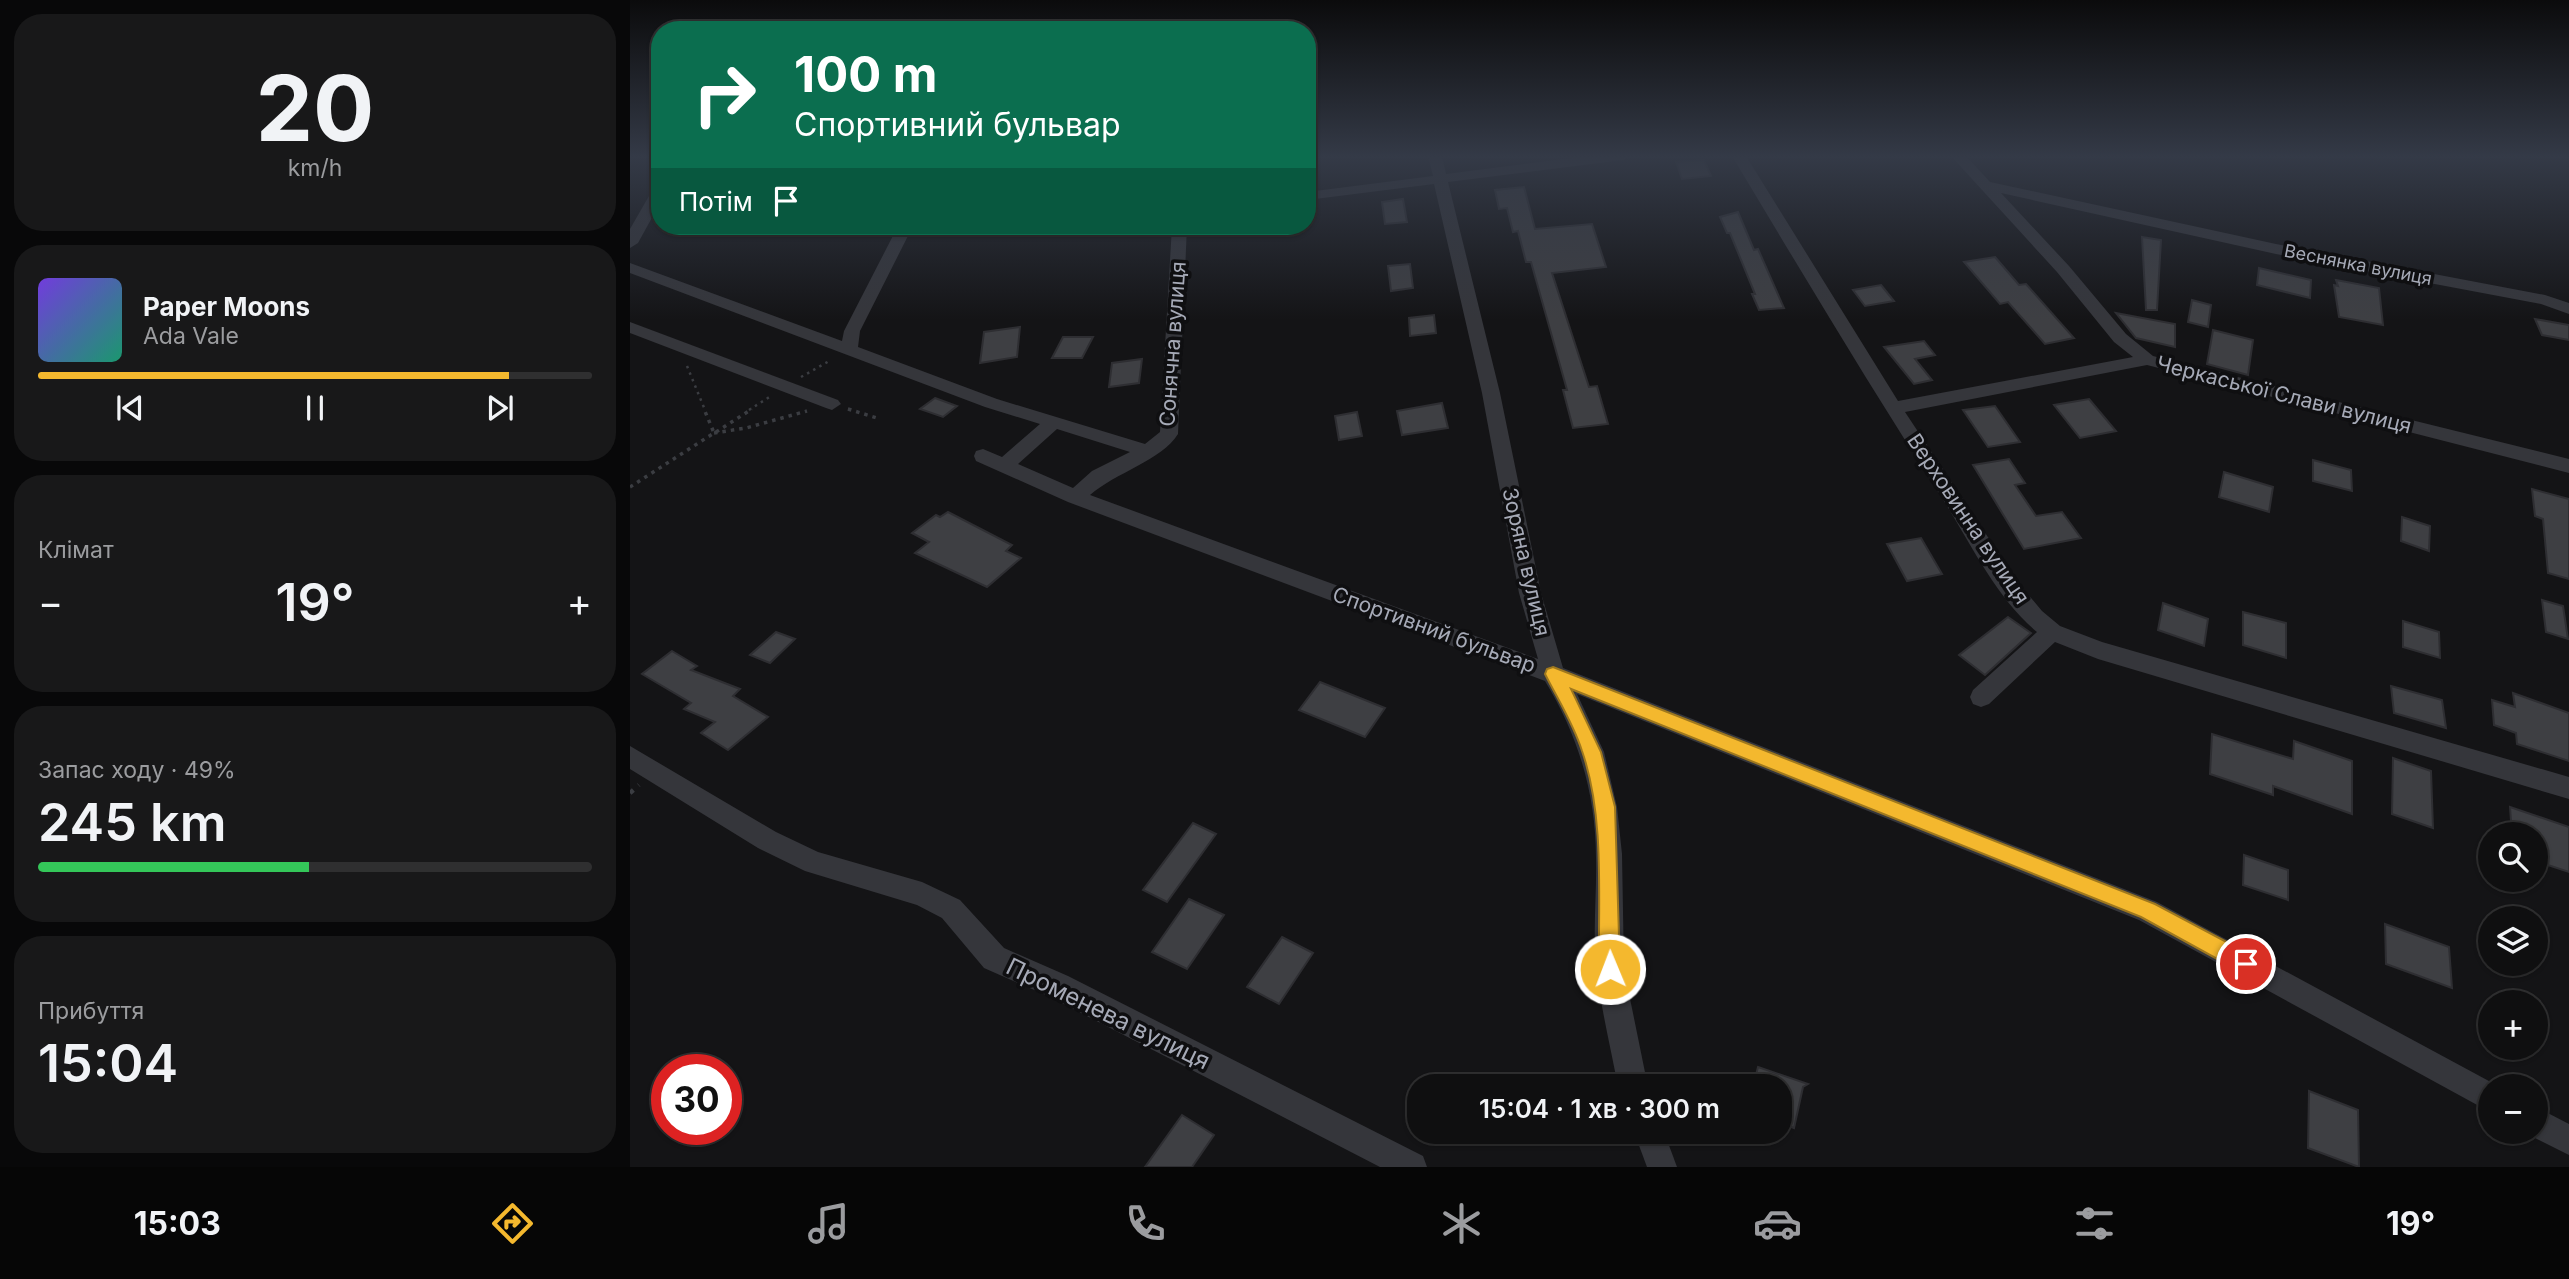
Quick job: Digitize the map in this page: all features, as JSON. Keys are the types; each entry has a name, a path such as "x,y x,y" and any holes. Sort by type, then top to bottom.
{"street":[{"path":"630,243 648,210"},
{"name":"Зоряна вулиця","path":"1447,210 1491,393 1530,593 1553,674 1572,705 1592,752 1605,807 1610,969 1630,1074"},
{"name":"Верховинна вулиця","path":"1771,210 1893,408 2010,587 2034,617 2052,632 2098,650 2569,788"},
{"name":"Черкаської Слави вулиця","path":"2007,210 2063,269 2120,338 2147,360 2569,466"},
{"name":"Веснянка вулиця","path":"2100,210 2276,249 2545,300 2569,309"},
{"path":"849,350 852,331 901,235"},
{"name":"Сонячна вулиця","path":"1146,450 1160,444 1169,434 1180,235"},
{"path":"630,268 991,403 1146,450"},
{"path":"630,327 832,404"},
{"path":"1893,408 2147,360"},
{"path":"1005,465 1054,422"},
{"path":"1075,497 1099,475 1146,450"},
{"name":"Спортивний бульвар","path":"983,456 1075,497 1553,674 2148,911 2478,1090"},
{"path":"1981,697 2052,632"},
{"name":"Променева вулиця","path":"630,756 766,839 814,863 922,894 951,909 994,958 1058,986 1412,1167"},
{"path":"2548,1129 2569,1140"},
{"path":"1653,1144 1662,1167"}],"path":[{"path":"679,347 714,433"},
{"path":"630,487 714,433 746,428 832,404 877,418"}],"building":[{"path":"1383,210 1405,210 1407,222 1385,224"},
{"path":"1508,210 1530,210 1535,229 1592,224 1606,267 1552,273 1589,387 1597,386 1608,424 1573,428 1563,390 1567,390 1531,262 1526,262 1518,231 1513,232"},
{"path":"1738,212 1784,308 1759,310 1730,233 1727,233 1720,217"},
{"path":"2142,237 2161,240 2157,310 2146,310"},
{"path":"1995,257 2019,285 2026,284 2074,338 2045,344 2008,302 2000,304 1964,262"},
{"path":"1410,264 1413,288 1391,291 1388,266"},
{"path":"2259,268 2311,280 2310,298 2257,285"},
{"path":"2336,280 2379,288 2383,325 2339,317 2334,285 2338,286"},
{"path":"1881,285 1894,301 1865,306 1853,290"},
{"path":"2192,300 2211,305 2208,327 2188,322"},
{"path":"2116,313 2175,324 2175,347 2136,338"},
{"path":"1434,315 1436,333 1410,336 1409,318"},
{"path":"2535,319 2569,325 2569,340 2542,335"},
{"path":"1020,327 1017,357 980,363 984,332"},
{"path":"2213,330 2253,340 2248,375 2207,364"},
{"path":"1063,337 1093,337 1082,358 1052,358"},
{"path":"1924,341 1935,355 1915,359 1932,380 1914,384 1884,347"},
{"path":"1142,359 1139,383 1109,387 1112,363"},
{"path":"935,398 957,406 943,417 920,409"},
{"path":"2089,399 2116,431 2080,438 2054,405"},
{"path":"1442,403 1448,428 1402,435 1397,411"},
{"path":"1995,406 2020,442 1988,447 1963,410"},
{"path":"1357,412 1362,436 1339,440 1335,416"},
{"path":"2009,459 2025,483 2015,485 2036,516 2062,512 2081,538 2024,549 1973,465"},
{"path":"2313,460 2351,470 2352,491 2313,481"},
{"path":"2224,472 2273,487 2269,512 2219,497"},
{"path":"2532,489 2569,499 2569,579 2548,573 2543,519 2535,516"},
{"path":"948,512 1012,545 1006,551 1021,558 987,587 915,553 929,542 912,533 936,515 940,517"},
{"path":"2402,517 2430,526 2429,551 2401,541"},
{"path":"1921,538 1942,574 1907,581 1887,544"},
{"path":"2542,600 2563,606 2568,639 2546,632"},
{"path":"2163,603 2208,619 2204,646 2158,630"},
{"path":"2243,612 2286,623 2286,658 2243,645"},
{"path":"2008,617 2031,633 1985,675 1959,655"},
{"path":"2403,621 2439,632 2440,658 2403,647"},
{"path":"776,632 795,639 770,663 750,655"},
{"path":"672,651 697,666 691,670 740,689 733,696 768,717 728,750 701,733 715,722 684,709 691,703 642,674"},
{"path":"1320,682 1385,708 1365,737 1299,710"},
{"path":"2391,686 2442,700 2446,728 2394,713"},
{"path":"2513,693 2569,713 2569,761 2517,744 2516,733 2494,725 2492,700 2515,707"},
{"path":"2212,734 2293,759 2294,741 2352,761 2352,814 2273,786 2273,795 2210,774"},
{"path":"2393,758 2431,771 2433,828 2392,814"},
{"path":"2510,807 2569,827 2569,872 2548,865 2548,822 2511,822"},
{"path":"1193,823 1216,834 1167,902 1143,890"},
{"path":"2244,855 2288,870 2288,900 2243,885"},
{"path":"1189,899 1224,915 1187,969 1152,952"},
{"path":"2385,924 2449,947 2452,988 2386,964"},
{"path":"1282,937 1313,953 1279,1004 1247,987"},
{"path":"1758,1067 1779,1074 1756,1074"},
{"path":"1792,1079 1808,1084 1803,1087 1794,1128"},
{"path":"2309,1091 2358,1110 2359,1167 2308,1148"},
{"path":"1182,1115 1214,1135 1192,1167 1145,1167"}],"route":[{"path":"1610,969 1609,854 1605,807 1592,752 1572,705 1553,674 2148,911 2246,964"}]}
